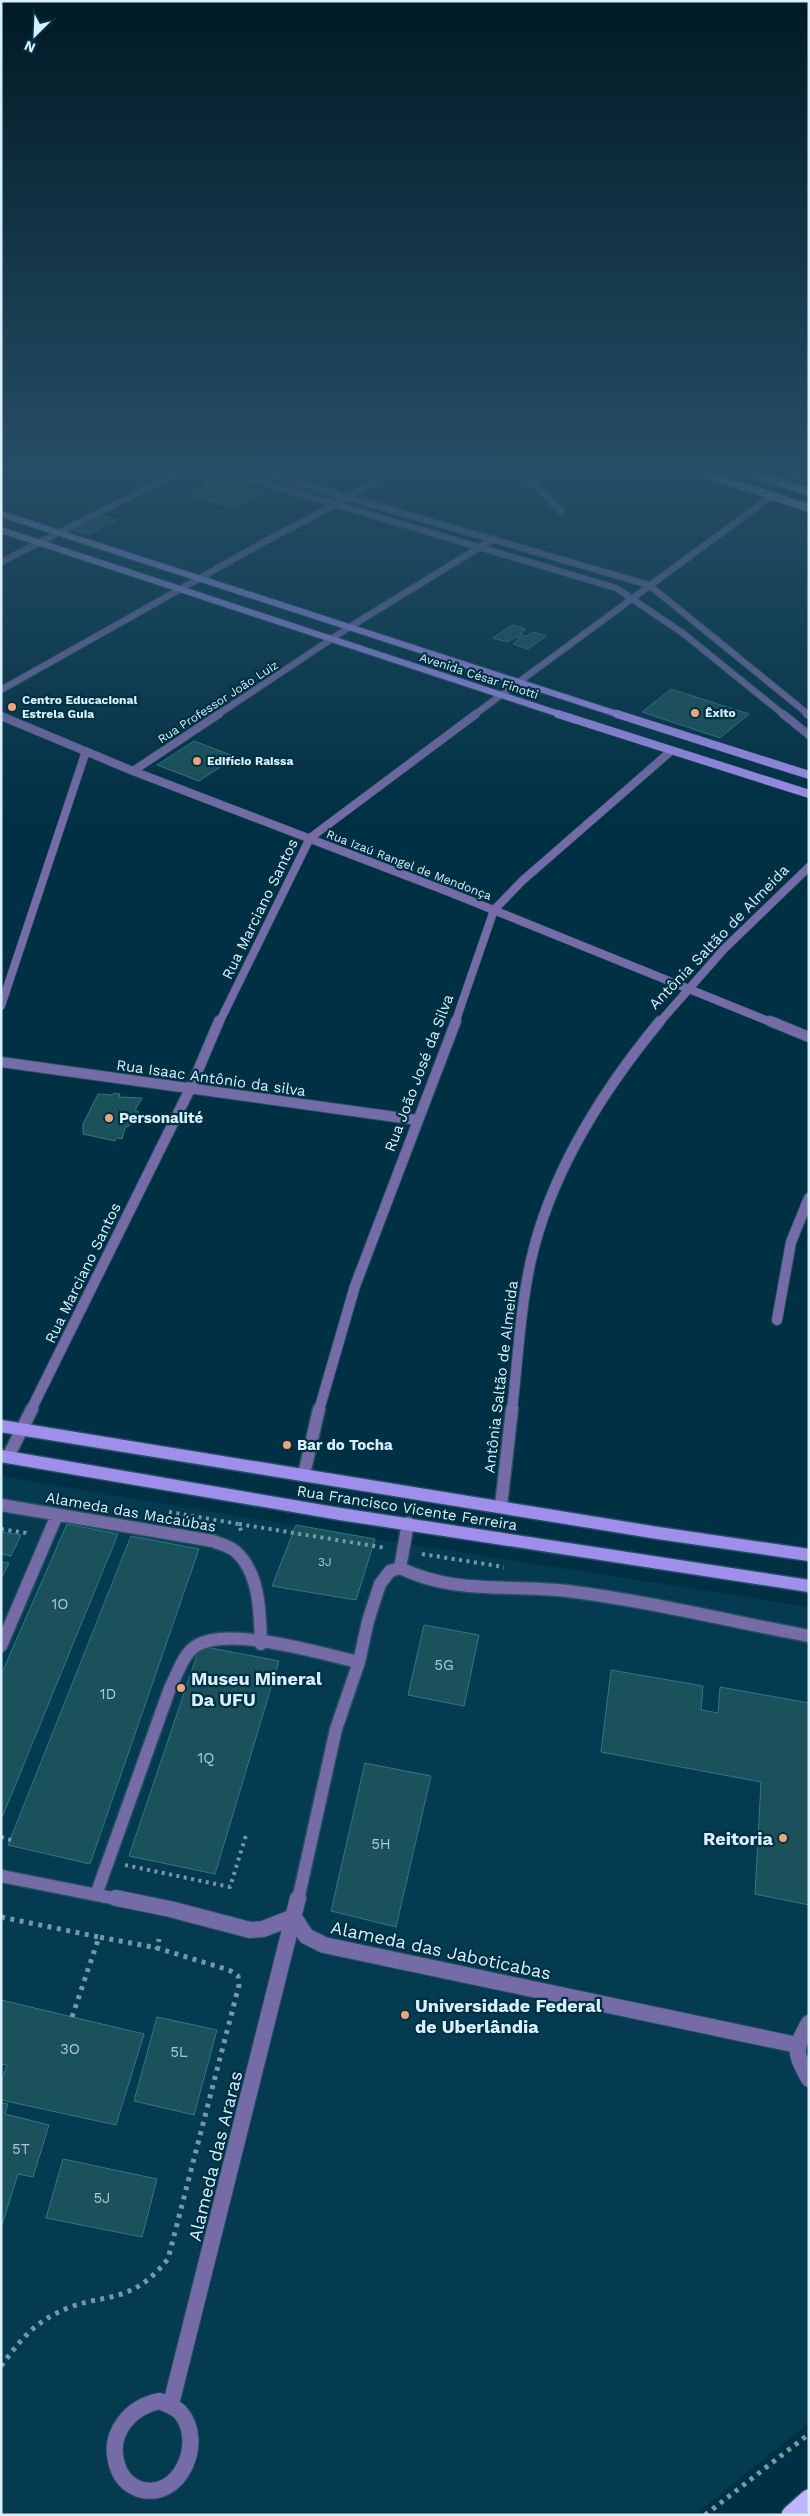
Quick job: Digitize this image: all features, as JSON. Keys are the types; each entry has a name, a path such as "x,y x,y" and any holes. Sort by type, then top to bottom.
{"main road":[{"name":"Avenida César Finotti","path":"230,587 516,683 809,775"},
{"name":"Avenida César Finotti","path":"180,588 500,695 809,794"},
{"name":"Rua Francisco Vicente Ferreira","path":"1,1426 658,1533 809,1555"},
{"name":"Rua Francisco Vicente Ferreira","path":"5,1456 130,1476 340,1514 809,1586"},
{"path":"791,2515 809,2499"}],"street":[{"name":"Rua Professor João Luiz","path":"133,771 348,628 413,587"},
{"path":"611,587 632,598 684,634 809,735"},
{"name":"Rua Marciano Santos","path":"5,1456 22,1429 190,1089 221,1017 310,838 646,587"},
{"path":"652,587 809,714"},
{"path":"1,690 180,588"},
{"name":"Rua Izaú Rangel de Mendonça","path":"1,716 133,771 494,910 809,1037"},
{"path":"1,1006 86,751"},
{"name":"Rua João José da Silva","path":"304,1474 319,1409 355,1286 450,1038 494,910 522,881 671,751"},
{"name":"Antônia Saltão de Almeida","path":"501,1506 523,1306 535,1245 554,1191 587,1124 651,1029 686,988 809,867"},
{"name":"Rua Isaac Antônio da silva","path":"1,1062 418,1120"},
{"path":"777,1320 790,1248 799,1216 809,1198"},
{"name":"Alameda das Macaúbas","path":"1,1505 213,1541 235,1551 246,1566 255,1586 260,1612 261,1644"},
{"path":"1,1646 57,1515"},
{"path":"408,1523 400,1568 421,1580 442,1584 564,1591 809,1636"},
{"name":"Alameda das Araras","path":"171,2404 294,1917 336,1729 359,1662 368,1621 380,1584 390,1571 400,1568"},
{"path":"96,1895 164,1702 186,1656 195,1646 211,1639 239,1638 261,1644 359,1662"},
{"path":"1,1876 170,1909 250,1930 273,1926 294,1917"},
{"name":"Alameda das Jaboticabas","path":"294,1917 306,1936 324,1945 797,2045"},
{"path":"809,2023 797,2045 800,2062 809,2078"},
{"path":"160,2400 171,2404 182,2412 189,2424 191,2446 186,2468 177,2480 165,2489 153,2493 140,2491 129,2485 121,2474 116,2461 115,2446 119,2431 126,2418 136,2407 160,2400"}],"path":[{"path":"118,1863 230,1887 247,1832"},
{"path":"1,1837 10,1840"},
{"path":"1,1917 157,1948 172,1954 223,1967 238,1976 239,1985 168,2259 159,2273 149,2282 124,2296 66,2309 37,2324 1,2366"},
{"path":"72,2017 99,1937"},
{"path":"157,1948 159,1940"},
{"path":"706,2515 809,2434"}],"shaded area":[{"name":"Universidade Federal de Uberlândia","path":"1,1476 375,1539 809,1607 809,2423 695,2515 1,2515"}],"building":[{"path":"512,625 526,629 520,634 527,636 533,632 546,636 528,649 513,644 520,638 516,637 507,642 493,638"},
{"name":"Êxito","path":"671,689 749,714 720,738 642,712"},
{"name":"Edifício Raissa","path":"194,741 236,757 199,781 157,765"},
{"name":"Personalité","path":"114,1093 120,1094 119,1097 142,1098 135,1110 139,1112 137,1116 133,1115 131,1120 135,1122 125,1128 122,1139 117,1138 115,1141 83,1134 83,1124 98,1094 112,1095"},
{"path":"67,1524 118,1534 1,1820 1,1675"},
{"path":"296,1525 375,1539 356,1600 272,1586"},
{"path":"1,1532 21,1535 11,1556 1,1554"},
{"path":"131,1536 199,1549 90,1864 8,1845"},
{"path":"1,1562 9,1563 1,1579"},
{"path":"424,1625 479,1635 464,1706 408,1695"},
{"path":"200,1646 279,1661 215,1874 129,1856"},
{"name":"Reitoria","path":"611,1670 703,1686 701,1710 718,1713 720,1687 809,1703 809,1905 755,1894 761,1782 601,1752"},
{"path":"365,1763 431,1776 396,1927 331,1911"},
{"path":"1,2000 144,2034 116,2125 1,2100 1,2082 7,2065 1,2064"},
{"path":"157,2017 217,2030 194,2115 134,2101"},
{"path":"1,2103 8,2104 5,2114 49,2125 33,2177 18,2174 1,2228"},
{"path":"63,2159 157,2179 142,2237 46,2218"}],"place":[{"name":"Centro Educacional Estrela Guia","path":"12,707"},
{"name":"Êxito","path":"695,713"},
{"name":"Edifício Raissa","path":"197,761"},
{"name":"Personalité","path":"109,1118"},
{"name":"Bar do Tocha","path":"287,1445"},
{"name":"Museu Mineral Da UFU","path":"181,1688"},
{"name":"Reitoria","path":"783,1838"},
{"name":"Universidade Federal de Uberlândia","path":"405,2015"}]}
